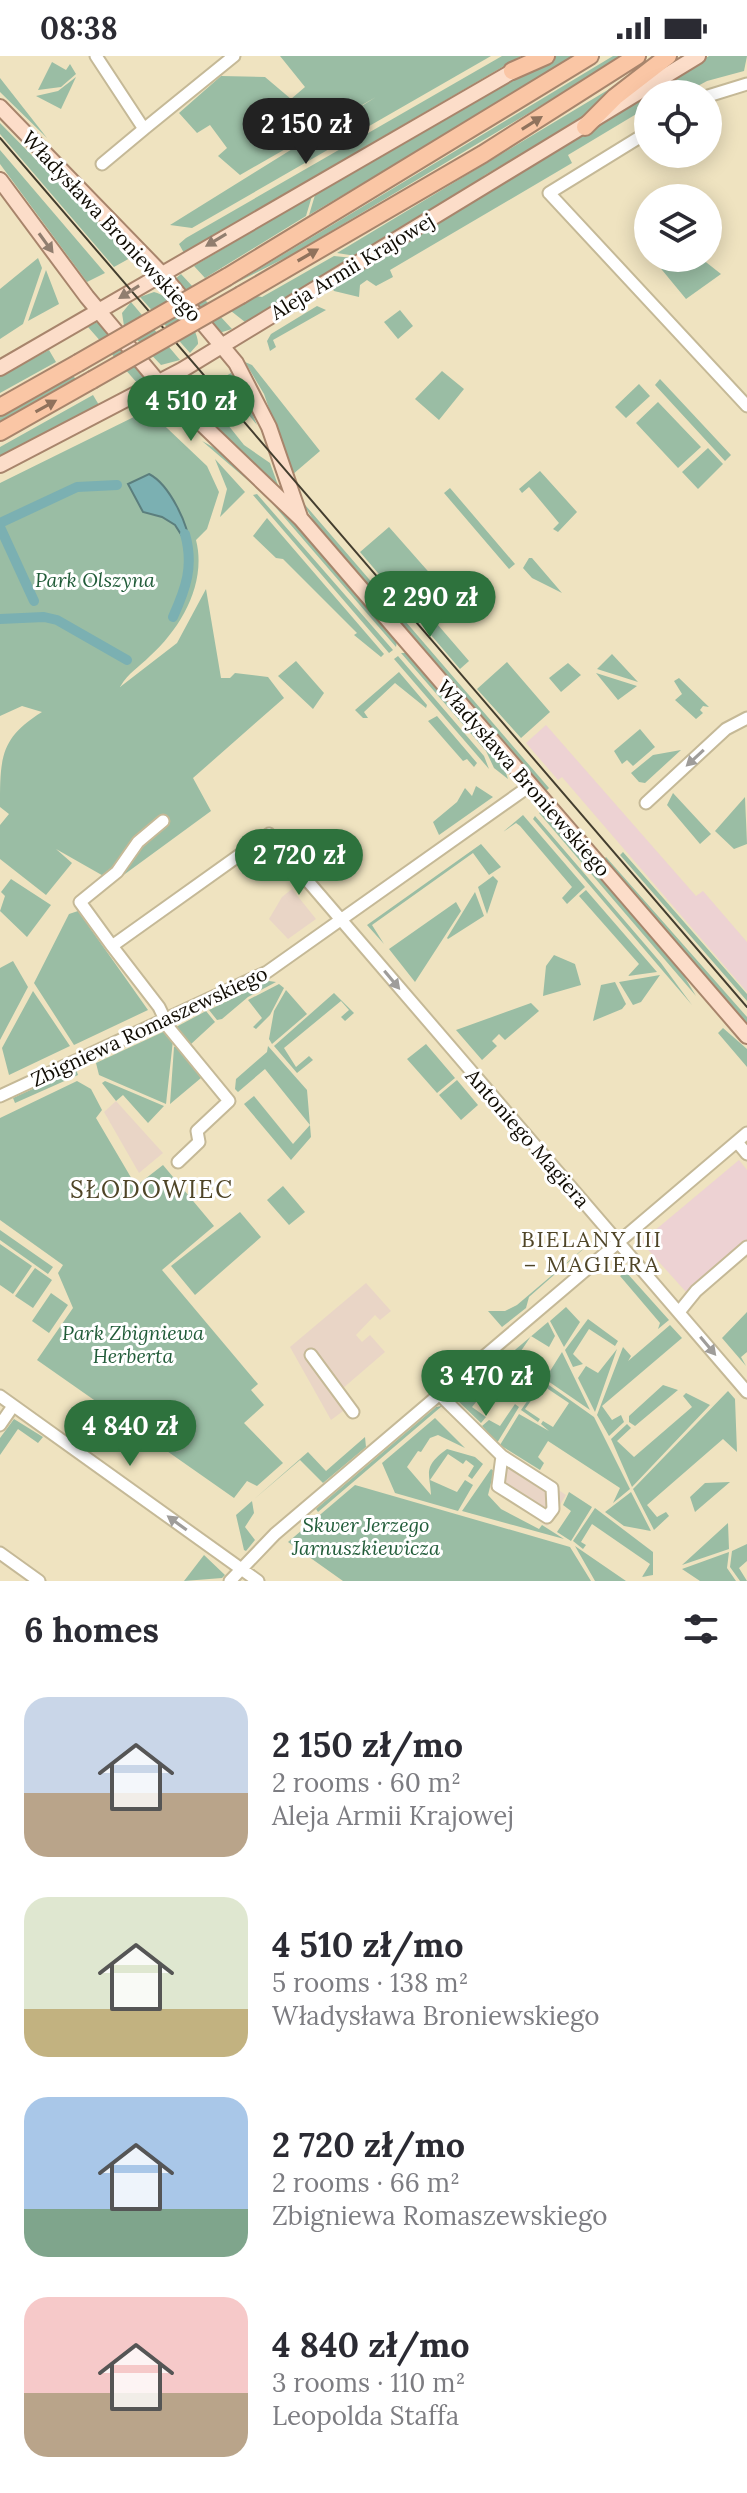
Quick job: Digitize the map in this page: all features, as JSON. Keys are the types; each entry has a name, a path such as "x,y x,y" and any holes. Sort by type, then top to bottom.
{"highway":[{"path":"512,71 546,56"},
{"path":"0,407 227,277 590,56"},
{"name":"Aleja Armii Krajowej","path":"0,432 483,154 637,56"},
{"path":"585,127 615,97 668,56"}],"main road":[{"path":"0,368 537,56"},
{"name":"Aleja Armii Krajowej","path":"0,465 159,383 698,56"},
{"name":"Władysława Broniewskiego","path":"0,107 161,273 220,344 256,396 301,519"},
{"name":"Władysława Broniewskiego","path":"0,180 99,312 159,383 301,519 747,1036"}],"street":[{"path":"96,56 144,129"},
{"path":"102,164 234,56"},
{"path":"722,92 747,84"},
{"path":"634,141 549,193 747,406"},
{"path":"646,803 726,729 747,718"},
{"name":"Zbigniewa Romaszewskiego","path":"0,1096 267,972 531,785"},
{"path":"163,821 138,842 117,872 80,902 165,1020 229,1101 197,1131 199,1142 178,1162"},
{"path":"112,946 269,834"},
{"name":"Antoniego Magiera","path":"282,851 747,1392"},
{"path":"230,1581 275,1534 747,1133"},
{"path":"737,1142 747,1154"},
{"path":"679,1312 696,1291 747,1247"},
{"path":"311,1355 353,1412"},
{"path":"440,1395 502,1456 552,1488 553,1509 547,1517 498,1486 502,1456"},
{"path":"0,1396 258,1581"},
{"path":"0,1425 13,1406"},
{"path":"0,1553 39,1581"}],"shaded area":[{"path":"546,725 696,896 703,891 747,942 747,992 562,777 558,780 526,743"},
{"path":"292,889 316,919 288,939 269,919 282,897"},
{"path":"116,1101 163,1153 139,1173 104,1112"},
{"path":"739,1160 747,1170 747,1241 687,1293 641,1242"},
{"path":"366,1283 391,1311 380,1320 375,1315 356,1335 362,1342 370,1335 385,1352 342,1389 354,1403 331,1420 290,1347"},
{"path":"502,1452 566,1495 547,1526 499,1493"}],"green space":[{"path":"280,56 491,56 192,228 170,225 376,97 240,175 218,156 227,148 210,125 197,133 179,113 221,76 265,77 291,99 305,87"},
{"path":"502,56 521,56 184,253 179,244 186,238"},
{"path":"556,56 578,56 309,215 315,195"},
{"path":"613,56 624,56 293,254 234,284"},
{"path":"709,56 747,56 744,71 711,80 669,80"},
{"path":"52,62 66,70 70,64 76,74 61,87 38,90"},
{"path":"646,67 577,122 485,175 449,202 356,256 337,253"},
{"path":"76,77 61,109 36,96 58,91"},
{"path":"0,78 47,138 0,92"},
{"path":"634,101 634,115 568,155 572,163 390,270 393,277 376,286 367,280 360,285 359,297 334,291 332,288 371,261"},
{"path":"0,123 132,257 114,267 0,134"},
{"path":"0,150 105,273 87,282 0,164"},
{"path":"312,196 306,216 205,278 194,266"},
{"path":"334,256 353,258 245,322 231,311 256,296 262,297"},
{"path":"38,258 42,268 23,324 0,339 0,289"},
{"path":"46,270 59,304 28,321"},
{"path":"664,272 721,274 686,299"},
{"path":"181,274 232,329 219,333 174,280"},
{"path":"154,292 176,306 194,329 198,344 190,353 140,297"},
{"path":"131,302 180,360 161,365 124,326 122,313"},
{"path":"317,306 326,310 273,340 276,347 270,351 267,341 271,334"},
{"path":"400,310 413,326 398,339 384,322"},
{"path":"97,322 146,379 138,384 88,327"},
{"path":"49,350 56,362 0,393 0,376"},
{"path":"245,362 252,365 320,451 292,475 264,394"},
{"path":"442,371 464,389 439,420 415,399"},
{"path":"231,373 244,393 257,425 238,402 240,400 219,380"},
{"path":"73,376 76,379 0,422 0,415"},
{"path":"660,379 731,455 725,461 655,385"},
{"path":"639,384 650,396 626,418 615,407"},
{"path":"201,391 244,445 270,463 279,488 183,401"},
{"path":"93,395 99,405 0,456 0,447"},
{"path":"658,402 701,447 678,468 636,423"},
{"name":"Park Olszyna","path":"148,410 207,466 219,492 207,529 196,540 198,572 189,604 172,632 120,687 177,643 206,589 221,678 230,678 235,673 268,677 284,698 193,778 211,811 114,882 56,849 72,863 46,895 0,859 0,825 9,814 0,807 5,751 18,731 42,712 22,706 0,716 0,483"},
{"path":"202,441 226,456 278,503 397,641 396,647 265,495"},
{"path":"708,448 723,464 698,489 682,472"},
{"path":"215,459 245,492 220,517 227,489"},
{"path":"540,471 577,512 558,532 553,529 559,523 529,487 522,493 519,489"},
{"path":"450,488 515,564 509,569 444,493"},
{"path":"257,494 393,650 389,653 253,495"},
{"path":"300,499 549,788 546,791 314,521"},
{"path":"267,518 384,654 381,657 354,635 357,633 283,559 276,558 253,536"},
{"path":"389,527 434,578 413,596 469,661 460,669 360,552"},
{"path":"529,558 562,593 532,578 523,568"},
{"path":"401,653 407,653 503,764 508,779 494,768 486,751"},
{"path":"612,654 638,682 597,669"},
{"path":"398,656 484,756 489,769 394,659"},
{"path":"296,661 324,693 313,709 278,676"},
{"path":"507,662 550,712 521,738 477,689"},
{"path":"568,663 581,675 561,692 549,678"},
{"path":"399,672 427,705 426,708 395,683 364,712 368,718 363,718 355,710"},
{"path":"596,673 637,686 618,700"},
{"path":"679,678 709,707 703,706 700,710 703,713 696,719 675,700 682,694 674,681"},
{"path":"437,716 477,763 474,767 467,759 463,761 428,721"},
{"path":"640,729 655,747 633,766 627,760 622,764 614,751"},
{"path":"681,750 645,783 639,782 631,773 653,755"},
{"path":"476,786 493,797 439,835 433,822 457,802 465,788 472,796"},
{"path":"673,793 711,834 700,844 667,805"},
{"path":"745,797 747,844 734,849 715,831"},
{"path":"543,811 684,976 696,996 539,813"},
{"path":"523,815 585,887 567,904 562,898 572,887 520,826 516,823 503,832"},
{"path":"535,816 661,963 692,1005 533,819"},
{"path":"481,844 501,867 489,875 473,853 372,925 384,944 367,925"},
{"path":"623,852 747,994 747,1001 620,855"},
{"path":"606,857 747,1017 747,1024 604,859"},
{"path":"493,876 498,881 487,914 478,887"},
{"path":"11,879 51,905 27,937 0,911 5,896 1,892"},
{"path":"586,890 657,972 628,976 639,964 579,896"},
{"path":"475,892 484,916 448,939 447,938"},
{"path":"456,902 461,911 415,982 389,949"},
{"path":"78,911 148,1010 74,1045 34,983 69,914"},
{"path":"554,955 575,964 581,985 543,996 546,966"},
{"path":"13,961 28,987 0,1040 0,968"},
{"path":"660,975 641,1002 633,1005 619,982"},
{"path":"269,981 276,982 248,997 222,1019 217,1020 209,1010"},
{"path":"615,982 626,1004 622,1009 593,1021 601,985"},
{"path":"279,984 284,988 270,1015 256,1029 253,1027 262,1018 248,1000"},
{"path":"286,990 307,1014 272,1044 269,1039 274,1011"},
{"path":"33,991 70,1046 9,1075 2,1048"},
{"path":"334,993 354,1013 345,1021 341,1017 349,1010 341,1001 284,1048 296,1067 309,1056 313,1060 297,1073 274,1046"},
{"path":"531,1003 539,1011 505,1040 499,1034 492,1041 497,1046 482,1060 456,1030"},
{"path":"206,1011 215,1022 190,1045 176,1027"},
{"path":"723,1028 747,1049 747,1067 718,1033"},
{"path":"163,1032 173,1040 166,1104 99,1075 96,1063"},
{"path":"426,1044 455,1078 437,1093 407,1059"},
{"path":"177,1046 201,1078 170,1104 174,1047"},
{"path":"268,1046 307,1090 310,1125 265,1069 238,1092 235,1089 236,1079 267,1052"},
{"path":"76,1069 78,1075 15,1103 13,1098"},
{"path":"457,1080 478,1105 461,1120 439,1095"},
{"name":"Park Zbigniewa Herberta","path":"77,1081 91,1089 102,1110 96,1118 136,1186 163,1165 214,1226 162,1270 258,1384 251,1390 264,1405 244,1423 283,1463 257,1486 247,1481 234,1498 37,1360 73,1308 58,1273 63,1265 0,1220 0,1118"},
{"path":"105,1081 164,1106 148,1123 123,1095 116,1101 102,1083"},
{"path":"254,1096 293,1144 310,1125 311,1137 291,1160 244,1104"},
{"path":"283,1186 305,1212 289,1225 267,1200"},
{"path":"240,1212 261,1237 195,1295 171,1266"},
{"path":"0,1230 53,1267 48,1274 0,1240"},
{"path":"597,1237 529,1297 526,1308 502,1327 488,1311 505,1311 517,1305"},
{"path":"0,1244 32,1266 13,1294 0,1285"},
{"path":"35,1268 52,1280 33,1308 15,1296"},
{"path":"626,1272 669,1320 658,1329 660,1323 620,1276"},
{"path":"51,1293 68,1305 49,1333 32,1321"},
{"path":"566,1307 580,1322 564,1347 550,1321"},
{"path":"747,1312 747,1352 741,1357 746,1366 722,1338"},
{"path":"588,1319 618,1341 615,1346 589,1329 573,1354 583,1364 573,1367 565,1350"},
{"path":"548,1322 555,1336 549,1347 531,1336"},
{"path":"670,1325 682,1338 602,1406 612,1420 621,1415 624,1422 609,1436 597,1415 623,1347 631,1356 628,1361"},
{"path":"530,1337 517,1357 529,1367 509,1355"},
{"path":"617,1349 595,1412 578,1378 586,1366 598,1373"},
{"path":"562,1352 590,1410 545,1379"},
{"path":"487,1374 512,1389 507,1398 489,1386 472,1407 486,1417 481,1423 457,1400"},
{"path":"540,1383 546,1383 594,1417 630,1489 613,1503 620,1488 548,1441 538,1457 544,1463 540,1470 500,1445 519,1414 549,1431 541,1424 543,1421 553,1427 569,1403 542,1385 525,1409 540,1419 538,1422 521,1410"},
{"path":"663,1385 678,1390 635,1426 629,1422 629,1416"},
{"path":"728,1391 735,1399 737,1452 723,1439 647,1505 657,1517 666,1512 669,1516 654,1530 633,1489"},
{"path":"686,1393 710,1405 632,1487 611,1439 627,1424 631,1428 617,1441 634,1457 692,1407 683,1396"},
{"path":"515,1404 519,1407 497,1443 482,1426 489,1420 500,1426"},
{"path":"442,1406 318,1512 316,1509 436,1407"},
{"path":"435,1418 465,1448 438,1435 430,1438 407,1467 431,1495 429,1470 439,1455 447,1449 475,1457 483,1464 472,1479 468,1476 474,1466 466,1460 463,1464 448,1454 430,1480 457,1492 465,1480 473,1485 458,1511 395,1493 382,1463"},
{"path":"14,1419 43,1437 38,1443 18,1429 0,1455 0,1438"},
{"path":"365,1437 366,1447 323,1483 300,1460 252,1501 308,1452 326,1471"},
{"path":"491,1469 494,1471 488,1495 501,1509 539,1529 542,1525 564,1539 462,1511"},
{"path":"730,1482 695,1512 690,1497 705,1483"},
{"name":"Skwer Jerzego Jarnuszkiewicza","path":"355,1485 570,1547 591,1581 343,1581 288,1542"},
{"path":"569,1492 592,1507 571,1541 557,1532 571,1511 563,1505"},
{"path":"631,1492 651,1531 624,1526 605,1512"},
{"path":"252,1501 254,1513 245,1527 255,1540 246,1551 236,1515"},
{"path":"595,1508 653,1552 653,1575 642,1577 650,1564 592,1524 581,1542 586,1545 583,1549 573,1541"},
{"path":"728,1523 729,1549 682,1565"},
{"path":"747,1544 747,1561 739,1568 747,1581 740,1581 730,1567 732,1551"},
{"path":"575,1546 626,1581 595,1581"},
{"path":"729,1552 727,1568 736,1581 700,1581 682,1569"},
{"path":"204,1555 225,1575 222,1578 184,1581"}],"water":[{"path":"149,474 164,487 177,506 186,528 189,547 175,525 162,517 143,512 128,484"}],"waterway":[{"path":"0,523 77,487 117,485"},
{"path":"0,527 34,601"},
{"path":"173,617 187,577 189,556 185,534"},
{"path":"0,619 44,617 57,620 127,660"}],"tram line":[{"path":"0,138 747,1007"}],"district":[{"name":"SŁODOWIEC","path":"152,1189"},
{"name":"BIELANY III – MAGIERA","path":"592,1252"}]}
